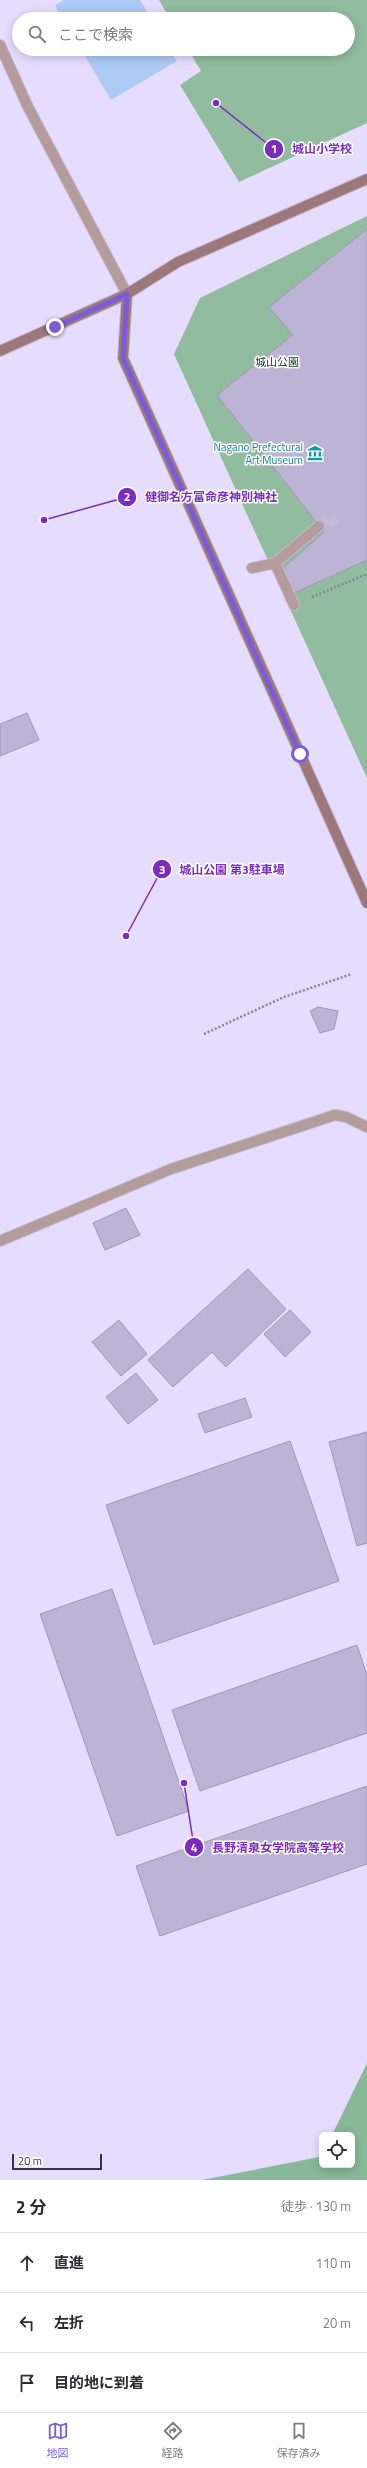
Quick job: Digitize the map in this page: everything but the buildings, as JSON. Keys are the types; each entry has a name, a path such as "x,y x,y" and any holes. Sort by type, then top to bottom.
{"street":[{"path":"0,45 28,107 127,294 123,358 367,903"},
{"path":"0,351 127,294 178,262 367,179"},
{"path":"252,568 275,563 319,526"},
{"path":"275,563 294,604"},
{"path":"0,1241 171,1169 335,1115 346,1117 367,1127"}],"path":[{"path":"294,604 367,574"},
{"path":"204,1034 284,996 352,974"}],"green space":[{"path":"159,0 367,0 367,123 239,182 180,85 201,71 192,56 355,56 355,12 166,12"},
{"name":"城山公園","path":"367,216 367,778 174,354 200,298"},
{"path":"367,2063 367,2180 202,2180 319,2157 319,2168 355,2168 355,2132 333,2132"}],"water":[{"path":"64,0 140,0 148,12 59,12 55,5"},
{"path":"85,56 174,56 177,61 111,100"}],"tunnel":[{"path":"319,526 329,517 336,525"}],"place":[{"name":"城山小学校","path":"216,103"},
{"name":"Nagano Prefectural Art Museum","path":"315,453"},
{"name":"健御名方富命彦神別神社","path":"44,520"},
{"name":"城山公園 第3駐車場","path":"126,936"},
{"name":"長野清泉女学院高等学校","path":"184,1783"}],"route":[{"path":"55,327 127,294 123,358 300,754"}]}
